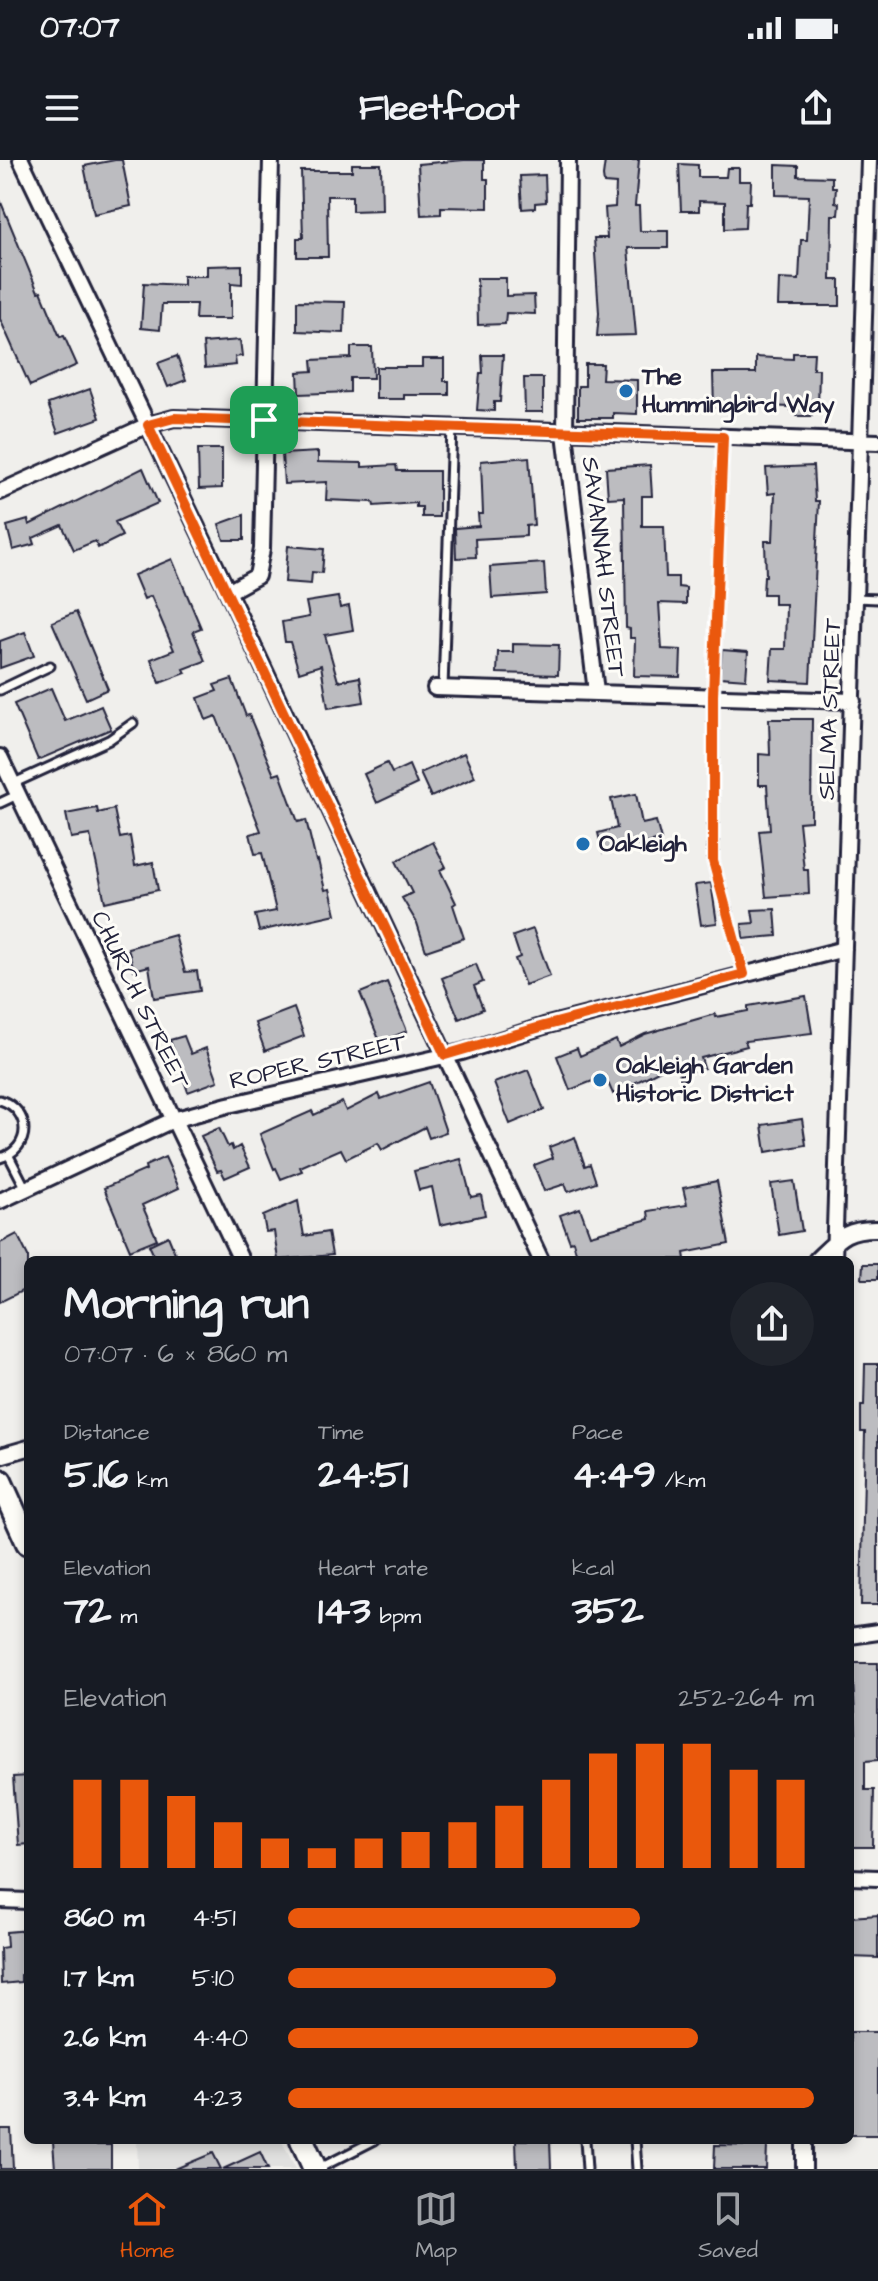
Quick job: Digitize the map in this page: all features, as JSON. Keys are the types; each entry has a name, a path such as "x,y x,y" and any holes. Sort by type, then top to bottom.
{"main road":[{"path":"0,1481 24,1534"},
{"path":"304,2144 316,2169"}],"street":[{"path":"21,160 228,592 539,1256"},
{"path":"228,592 257,576 262,549 271,160"},
{"name":"SAVANNAH STREET","path":"568,160 565,433 596,692"},
{"name":"SELMA STREET","path":"834,1256 869,160"},
{"path":"0,492 148,425 174,418 878,442"},
{"path":"439,688 853,701"},
{"name":"CHURCH STREET","path":"0,757 239,1256"},
{"name":"ROPER STREET","path":"0,1201 173,1120 445,1055 544,1026 844,949"},
{"path":"820,1256 855,1229 878,1229"},
{"path":"0,1456 24,1449"},
{"path":"854,1635 878,1632"},
{"path":"854,1877 878,1878"},
{"path":"0,1900 24,1901"},
{"path":"804,2144 804,2169"}],"lane":[{"path":"439,688 452,427"},
{"path":"723,437 713,696 713,861 744,974"},
{"path":"856,598 878,599"},
{"path":"0,690 50,666"},
{"path":"0,803 15,790 109,740 133,723"},
{"path":"0,1100 16,1108 25,1124 22,1143 4,1157 26,1189"},
{"path":"316,2169 368,2144"},
{"path":"585,2144 587,2169"},
{"path":"635,2144 637,2169"}],"shaded area":[{"path":"137,2144 283,2144 296,2169 138,2169"}],"building":[{"path":"122,160 131,206 94,214 84,166"},
{"path":"484,160 484,179 488,179 488,208 441,207 441,214 421,215 418,164"},
{"path":"639,160 635,206 639,206 640,231 668,231 668,248 628,248 636,335 597,336 599,313 594,238 607,238 605,208 615,207 616,184 604,183 603,176 605,161"},
{"path":"352,164 381,164 382,210 352,211 352,196 327,196 328,257 297,257 297,238 303,238 301,171 352,171"},
{"path":"679,164 698,165 698,177 726,177 727,168 739,168 739,181 751,181 745,228 725,229 725,202 699,201 699,211 681,211"},
{"path":"776,165 798,166 798,176 832,177 832,187 836,187 835,202 839,203 838,215 832,215 831,280 840,280 840,306 778,306 779,279 799,280 801,240 807,240 809,196 776,195"},
{"path":"545,175 546,202 535,203 535,208 522,209 520,176"},
{"path":"0,200 38,292 41,291 60,337 64,336 77,365 30,386 0,319"},
{"path":"242,265 242,284 231,283 231,319 195,319 196,304 162,304 160,330 141,328 144,283 183,285 183,276 207,276 207,266"},
{"path":"477,278 506,278 506,296 534,295 535,314 506,313 505,324 478,325"},
{"path":"297,301 345,302 344,333 297,331"},
{"path":"240,340 242,356 235,357 236,365 205,368 203,343"},
{"path":"351,347 372,347 373,378 350,378 350,392 299,394 298,372 313,371 312,360 351,358"},
{"path":"793,353 814,353 813,369 819,369 818,410 812,410 812,416 796,416 796,410 791,410 791,407 743,405 743,408 714,408 713,373 756,373 756,357 793,359"},
{"path":"482,355 503,355 500,402 494,402 494,411 477,410 480,373 483,373"},
{"path":"177,356 186,380 168,387 158,363"},
{"path":"422,359 444,359 444,381 449,381 449,395 404,395 404,399 376,399 376,367 422,367"},
{"path":"585,364 603,364 602,379 637,380 637,414 613,413 613,418 578,418 578,386 585,386"},
{"path":"524,378 543,378 543,412 525,412"},
{"path":"90,389 100,418 58,433 48,404"},
{"path":"198,449 222,449 222,488 199,489"},
{"path":"318,452 318,462 362,463 362,467 396,465 397,471 439,471 439,517 422,517 422,507 416,507 416,503 374,506 373,502 326,500 327,482 284,484 282,454"},
{"path":"529,457 534,525 526,526 526,536 475,539 476,557 456,558 455,528 479,526 478,514 483,514 481,461"},
{"path":"650,465 652,496 642,496 642,526 664,526 666,577 678,577 678,587 686,588 686,604 659,603 662,649 681,650 680,677 634,676 635,638 630,638 630,629 626,628 624,497 608,498 606,468"},
{"path":"813,466 815,501 819,501 810,682 770,680 772,649 785,649 786,604 774,604 774,594 763,594 765,541 773,541 775,493 768,494 766,468"},
{"path":"143,468 158,503 115,522 122,536 98,548 95,541 74,550 62,525 33,538 35,544 13,550 7,526 28,520 29,525"},
{"path":"244,515 244,540 224,540 219,524"},
{"path":"288,546 324,549 322,573 312,572 311,584 285,582"},
{"path":"172,559 201,628 193,631 205,661 184,669 186,673 160,683 151,659 174,650 151,596 144,599 134,575"},
{"path":"544,563 546,594 492,598 490,567"},
{"path":"338,597 340,608 349,606 353,630 325,635 338,681 360,677 364,702 328,708 321,665 299,672 290,642 285,642 282,622 309,617 306,602"},
{"path":"76,612 108,689 86,699 52,622"},
{"path":"25,632 34,656 0,668 0,641"},
{"path":"513,644 559,645 558,675 497,673 498,652 513,652"},
{"path":"722,650 748,652 746,679 720,677"},
{"path":"232,679 274,775 280,773 298,822 306,820 325,890 330,889 336,914 259,931 255,915 276,911 262,853 255,854 250,834 261,831 216,716 206,720 198,698 217,691 214,685"},
{"path":"51,688 65,721 101,706 111,729 38,760 14,704"},
{"path":"769,719 812,719 811,821 799,822 809,894 766,897 759,831 770,830 767,785 759,785 759,754 770,755"},
{"path":"464,753 475,777 431,797 420,773"},
{"path":"387,763 392,773 409,765 417,784 377,803 364,774"},
{"path":"636,794 642,824 656,821 661,840 603,853 598,833 617,828 611,799"},
{"path":"97,808 98,813 114,809 120,838 130,836 135,866 153,862 158,890 105,902 90,835 71,838 66,814"},
{"path":"433,842 446,867 440,870 456,903 453,905 464,938 426,951 417,923 402,898 412,893 396,861"},
{"path":"711,883 717,923 701,925 695,885"},
{"path":"775,909 777,936 743,939 742,924 754,923 752,910"},
{"path":"533,929 550,976 525,985 515,959 520,957 513,936"},
{"path":"175,935 185,972 197,971 200,991 154,998 149,966 134,970 128,948"},
{"path":"476,964 483,982 474,986 483,1009 459,1019 442,978"},
{"path":"387,982 407,1031 380,1042 360,993"},
{"path":"806,996 812,1033 745,1041 747,1046 701,1058 704,1068 680,1075 676,1062 613,1094 605,1076 570,1090 557,1056 577,1048 580,1056 616,1040 619,1047 645,1034 715,1014 716,1017 748,1011 748,1006"},
{"path":"294,1008 304,1036 265,1051 255,1023"},
{"path":"184,1036 191,1054 206,1048 218,1081 188,1092 170,1040"},
{"path":"528,1070 544,1110 510,1124 494,1083"},
{"path":"429,1082 446,1132 429,1138 425,1127 382,1150 378,1143 346,1159 341,1149 281,1179 274,1169 260,1134 312,1111 314,1115 342,1102 346,1111 379,1094 381,1099"},
{"path":"802,1119 806,1145 766,1152 762,1125"},
{"path":"219,1128 228,1147 231,1145 233,1150 240,1146 250,1167 225,1178 221,1170 217,1171 201,1136"},
{"path":"575,1137 585,1166 590,1164 596,1182 568,1192 565,1184 544,1191 534,1165 553,1158 549,1147"},
{"path":"165,1157 179,1188 142,1205 157,1239 130,1250 104,1188 146,1170 145,1166"},
{"path":"461,1159 471,1197 481,1195 485,1215 440,1225 432,1187 419,1190 414,1171"},
{"path":"717,1181 729,1244 684,1253 684,1256 577,1256 560,1215 580,1208 590,1235 649,1219 648,1211 687,1205 683,1188"},
{"path":"794,1181 802,1231 779,1235 771,1184"},
{"path":"298,1201 304,1236 328,1232 332,1255 277,1256 274,1231 266,1232 263,1216"},
{"path":"17,1234 28,1256 24,1256 24,1290 0,1302 0,1243"},
{"path":"168,1236 176,1256 154,1256 149,1245"},
{"path":"863,1264 878,1264 878,1279 862,1279"},
{"path":"865,1364 878,1364 878,1605 861,1605 865,1432 861,1432 861,1406 864,1406"},
{"path":"854,1663 878,1663 878,1760 865,1761 865,1790 874,1790 873,1847 854,1847"},
{"path":"24,1776 24,1844 18,1845 13,1777"},
{"path":"878,1915 878,1958 854,1957 854,1917"},
{"path":"24,1930 24,1975 21,1975 21,1982 1,1984 0,1948 7,1947 6,1932"},
{"path":"854,2032 878,2032 878,2135 854,2135"},
{"path":"0,2129 11,2129 13,2169 0,2169"},
{"path":"53,2144 111,2145 111,2169 55,2169"},
{"path":"516,2144 550,2144 551,2169 517,2169"},
{"path":"715,2145 767,2146 766,2169 714,2169"},
{"path":"260,2152 268,2169 223,2169"},
{"path":"213,2153 221,2169 175,2169"}],"place":[{"name":"The Hummingbird Way","path":"626,391"},
{"name":"Oakleigh","path":"583,844"},
{"name":"Oakleigh Garden Historic District","path":"600,1080"}],"route":[{"path":"174,418 264,420 723,437 713,696 713,861 744,974 445,1055 148,425 174,418"}]}
